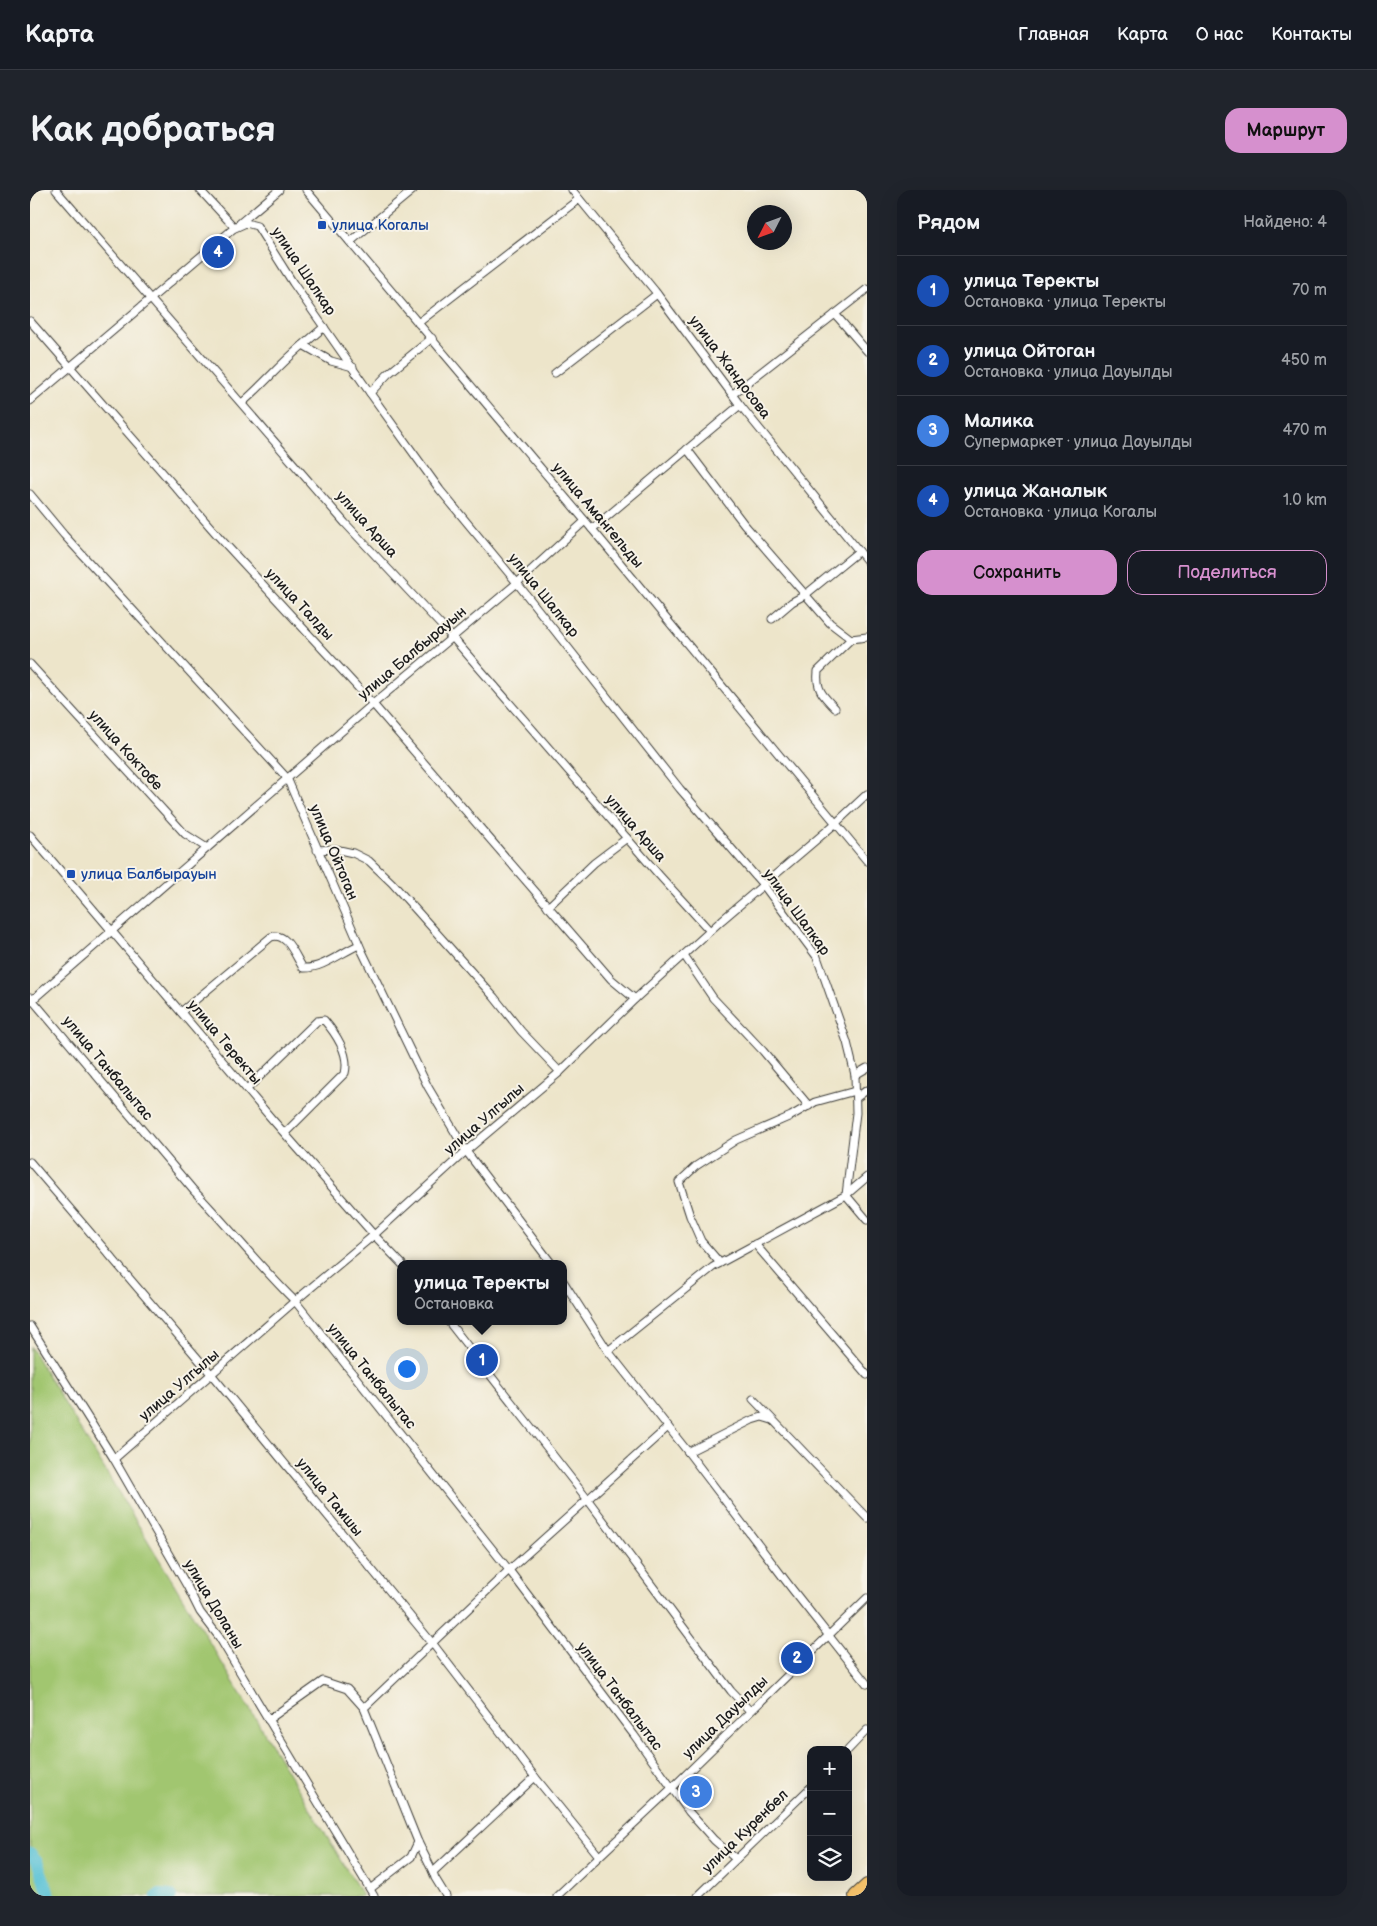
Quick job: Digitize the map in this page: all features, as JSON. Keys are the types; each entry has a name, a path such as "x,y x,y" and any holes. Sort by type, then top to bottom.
{"highway":[{"path":"855,1896 867,1885"}],"street":[{"name":"улица Арша","path":"56,190 345,522 453,638 626,838 710,931"},
{"path":"200,190 234,228"},
{"path":"30,401 279,190"},
{"name":"улица Амангельды","path":"306,190 592,529 867,861"},
{"path":"350,242 413,190"},
{"name":"улица Жандосова","path":"572,190 657,294 732,394 867,561"},
{"path":"418,322 579,199"},
{"name":"улица Шалкар","path":"234,228 246,223 257,226 288,276 440,490 517,583 680,789 764,886 817,957 846,1042 855,1075 856,1113 846,1195"},
{"path":"732,394 867,289"},
{"path":"555,373 657,294"},
{"path":"835,314 867,351"},
{"name":"улица Талды","path":"30,321 219,537 373,704 612,979 635,999"},
{"path":"242,403 324,326"},
{"path":"370,393 399,364 432,338"},
{"path":"303,345 331,361 353,367"},
{"path":"592,529 740,404"},
{"path":"687,449 744,524 805,595 830,623 851,639"},
{"name":"улица Ойтоган","path":"30,494 64,535 287,778 359,945 428,1087 466,1151 549,1260"},
{"name":"улица Балбырауын","path":"31,1000 373,704 517,583 585,521"},
{"path":"772,620 792,602 805,595 859,551"},
{"path":"835,708 823,696 817,683 818,671 851,639 867,637"},
{"name":"улица Коктобе","path":"30,664 185,834 207,848"},
{"name":"улица Улгылы","path":"114,1459 295,1301 374,1235 466,1151 560,1072 635,999 710,931 764,886 867,794"},
{"name":"улица Теректы","path":"30,835 285,1133 398,1260"},
{"path":"548,907 594,863 626,838"},
{"path":"317,850 335,849 353,853 369,861 392,883 494,997 521,1031 560,1072"},
{"path":"181,1012 271,937 277,935 284,937 303,968 320,964 359,945"},
{"path":"684,955 712,998 763,1050 809,1106"},
{"name":"улица Танбалытас","path":"31,1000 194,1191 295,1301 509,1570 634,1735 671,1789 714,1840 736,1859"},
{"path":"247,1089 317,1021 324,1020 334,1032 348,1062 345,1072 285,1133"},
{"path":"855,1075 867,1068"},
{"path":"720,1264 702,1241 690,1216 679,1182 696,1166 736,1140 816,1102 867,1090"},
{"name":"улица Тамшы","path":"30,1162 212,1375 433,1644 535,1777 599,1856"},
{"path":"608,1351 720,1264 846,1195 867,1177"},
{"path":"846,1195 867,1220"},
{"path":"754,1244 867,1375"},
{"path":"567,1287 608,1351 867,1684"},
{"path":"451,1325 588,1500 714,1668 750,1711"},
{"name":"улица Доланы","path":"30,1326 114,1459 200,1612 218,1637 374,1896"},
{"path":"753,1399 867,1518"},
{"path":"688,1452 762,1417 774,1421"},
{"path":"364,1708 509,1570 668,1427"},
{"name":"улица Дауылды","path":"557,1896 671,1789 867,1598"},
{"path":"268,1720 323,1681 347,1690 364,1708 418,1842 446,1896"},
{"path":"852,1746 867,1730"},
{"path":"433,1872 535,1777"},
{"name":"улица Куренбел","path":"698,1896 807,1791"},
{"path":"370,1889 411,1857 418,1842"}],"green space":[{"path":"30,1346 363,1896 30,1896"}],"waterway":[{"path":"30,1853 37,1861 50,1896"},
{"path":"157,1896 171,1896"}],"place":[{"name":"улица Когалы","path":"322,225"},
{"name":"улица Жаналык","path":"218,252"},
{"name":"улица Балбырауын","path":"71,874"},
{"name":"улица Теректы","path":"482,1360"},
{"name":"улица Ойтоган","path":"797,1658"},
{"name":"Малика","path":"696,1792"}]}
